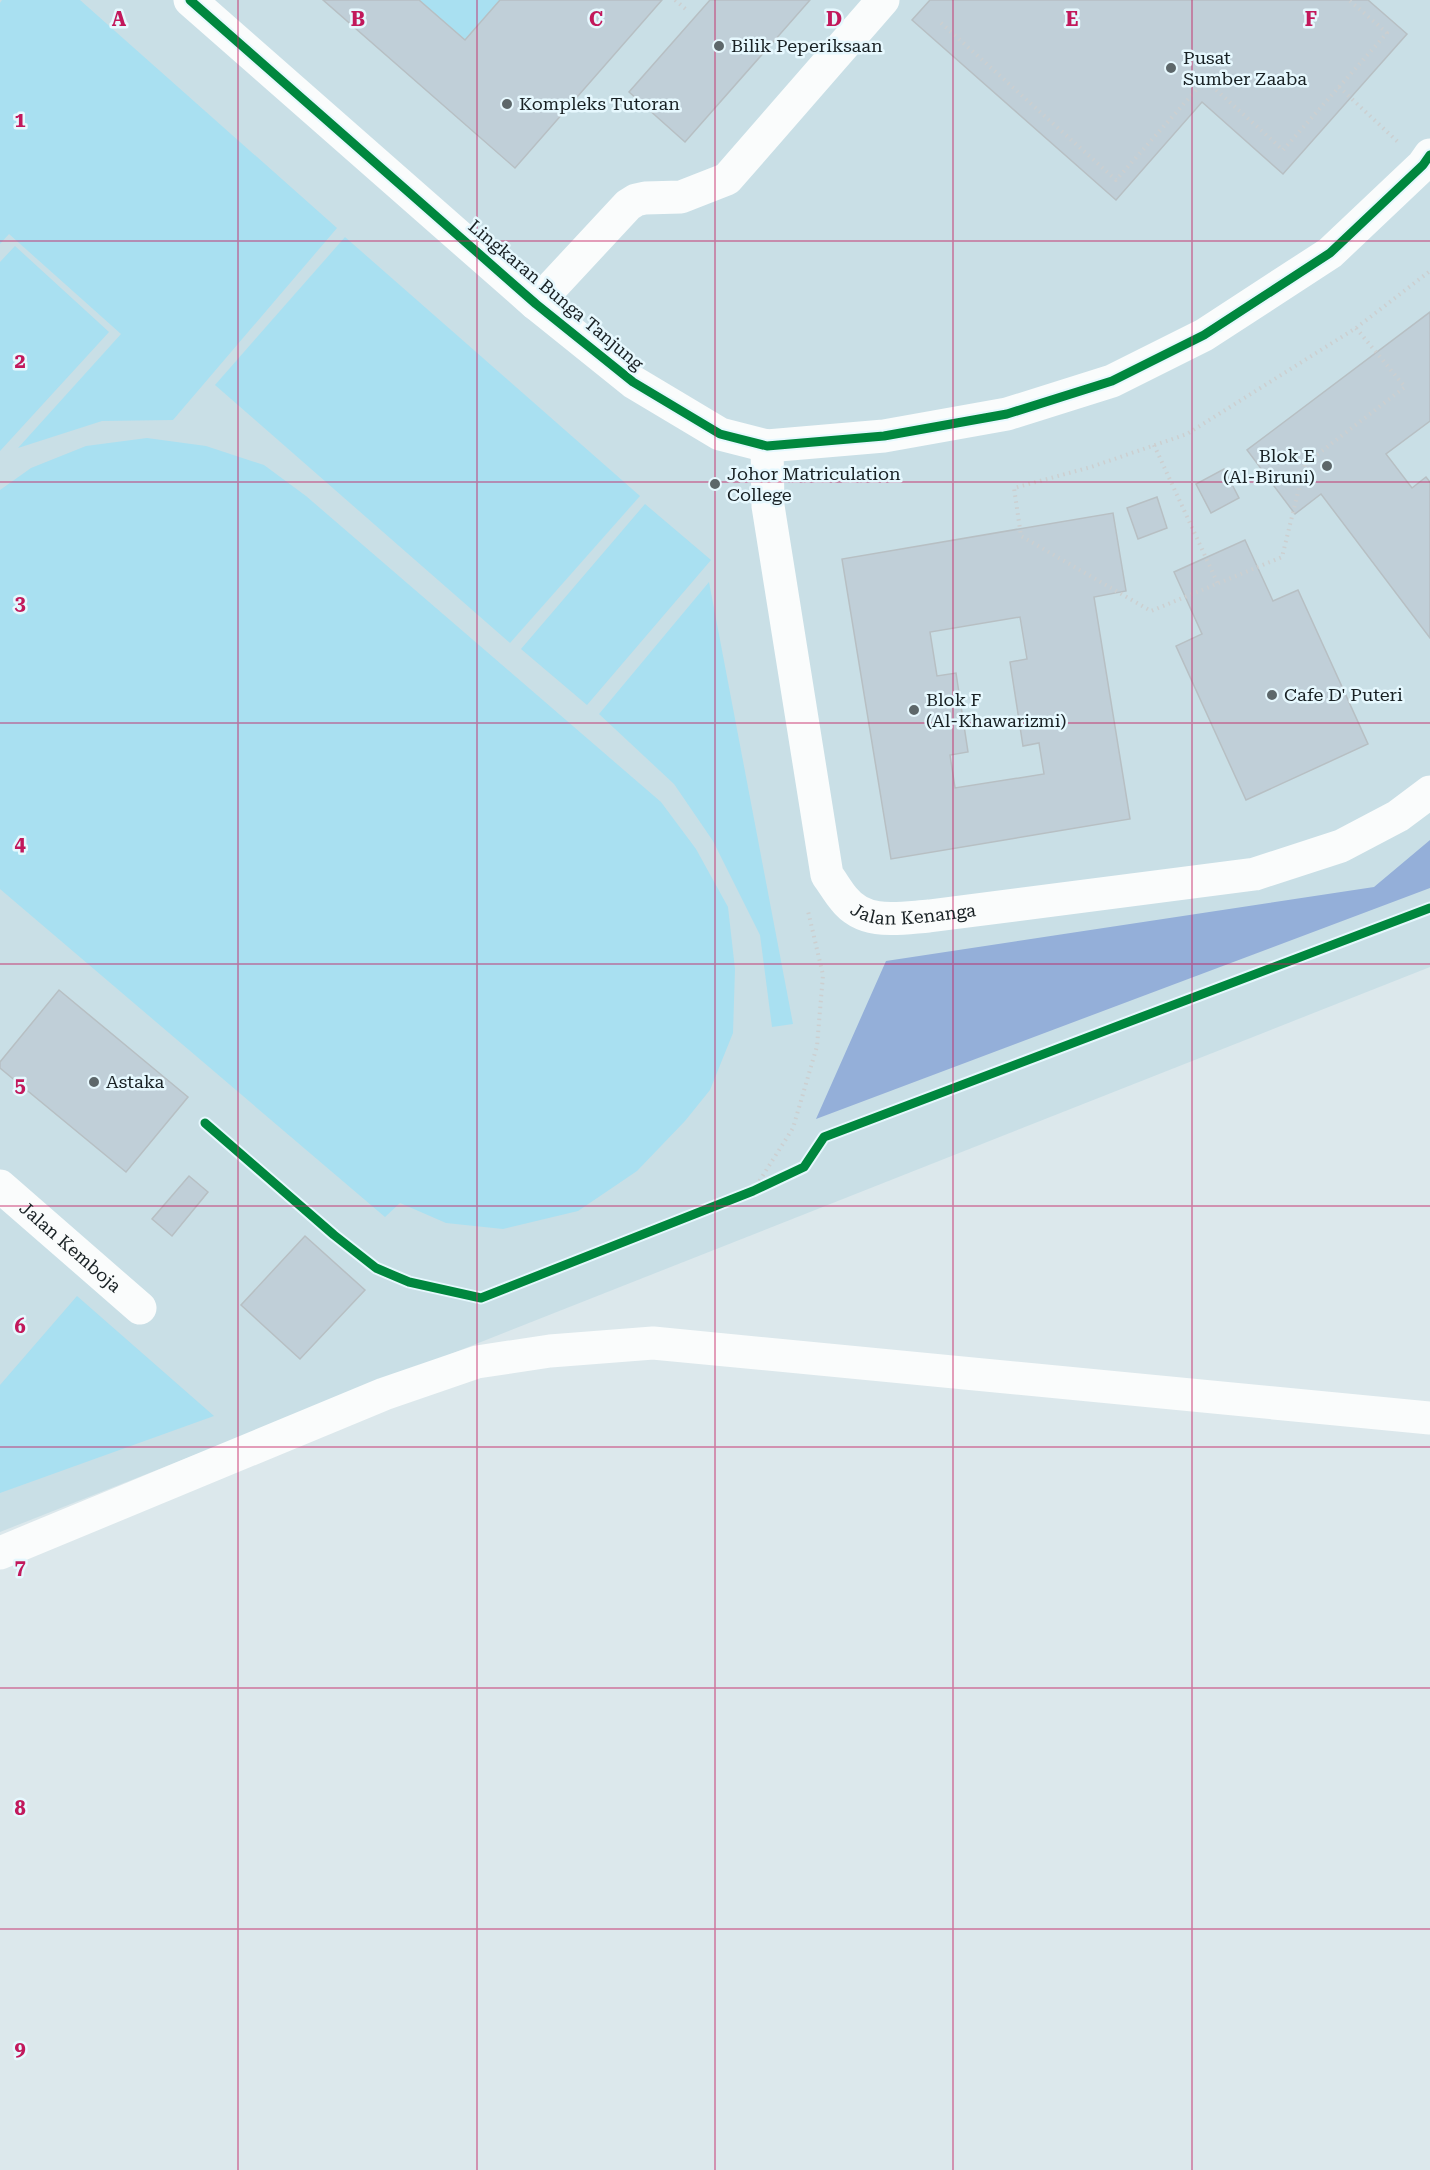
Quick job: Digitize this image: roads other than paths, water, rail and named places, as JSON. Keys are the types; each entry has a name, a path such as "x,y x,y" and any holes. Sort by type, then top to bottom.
{"street":[{"name":"Lingkaran Bunga Tanjung","path":"190,0 536,304 633,382 720,434 767,446 884,436 1007,414 1112,381 1204,335 1330,253 1426,160"},
{"path":"536,304 628,205 636,200 681,197 728,179 883,0"},
{"name":"Jalan Kenanga","path":"767,446 768,506 827,875 845,902 862,914 881,919 929,916 1255,874 1341,846 1398,816 1430,792"},
{"name":"Jalan Kemboja","path":"0,1186 140,1308"},
{"path":"0,1553 384,1394 477,1362 550,1351 653,1343 1430,1418"}],"place":[{"name":"Bilik Peperiksaan","path":"719,46"},
{"name":"Pusat Sumber Zaaba","path":"1171,68"},
{"name":"Kompleks Tutoran","path":"507,104"},
{"name":"Blok E (Al-Biruni)","path":"1327,466"},
{"name":"Johor Matriculation College","path":"715,484"},
{"name":"Cafe D' Puteri","path":"1272,695"},
{"name":"Blok F (Al-Khawarizmi)","path":"914,710"},
{"name":"Astaka","path":"94,1082"}]}
